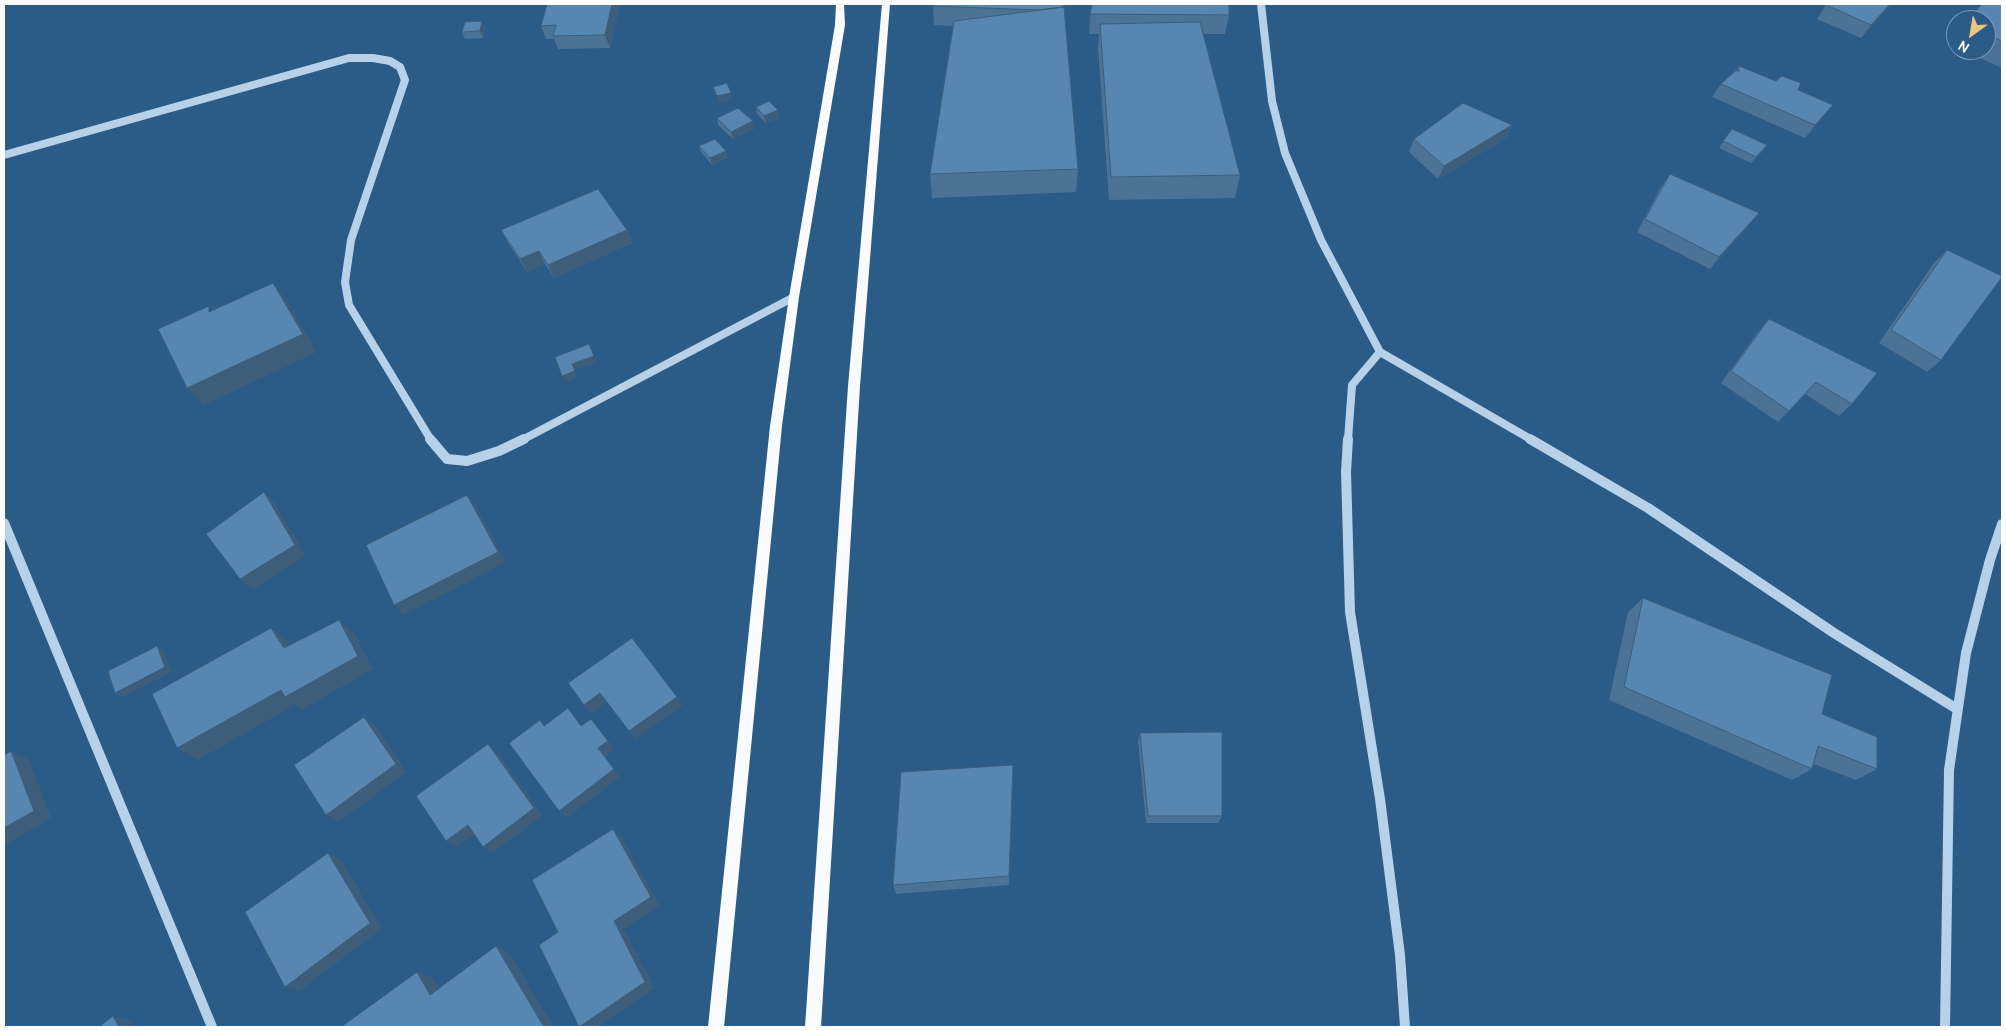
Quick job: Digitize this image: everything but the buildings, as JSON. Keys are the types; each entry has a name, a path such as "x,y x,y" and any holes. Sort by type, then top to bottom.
{"main road":[{"path":"716,1027 776,426 794,297 838,34 840,4"},
{"path":"812,1027 854,386 886,4"}],"street":[{"path":"1261,4 1272,101 1286,153 1321,240 1380,352 1648,508 1834,633 1958,709"},
{"path":"4,155 349,58 373,58 390,61 400,67 405,80 351,240 345,282 349,305 435,447 447,459 467,461 521,440 794,297"},
{"path":"1380,352 1352,385 1346,472 1350,612 1380,799 1400,955 1405,1027"},
{"path":"4,523 212,1027"},
{"path":"1945,1027 1949,770 1975,616 2002,524"}]}
